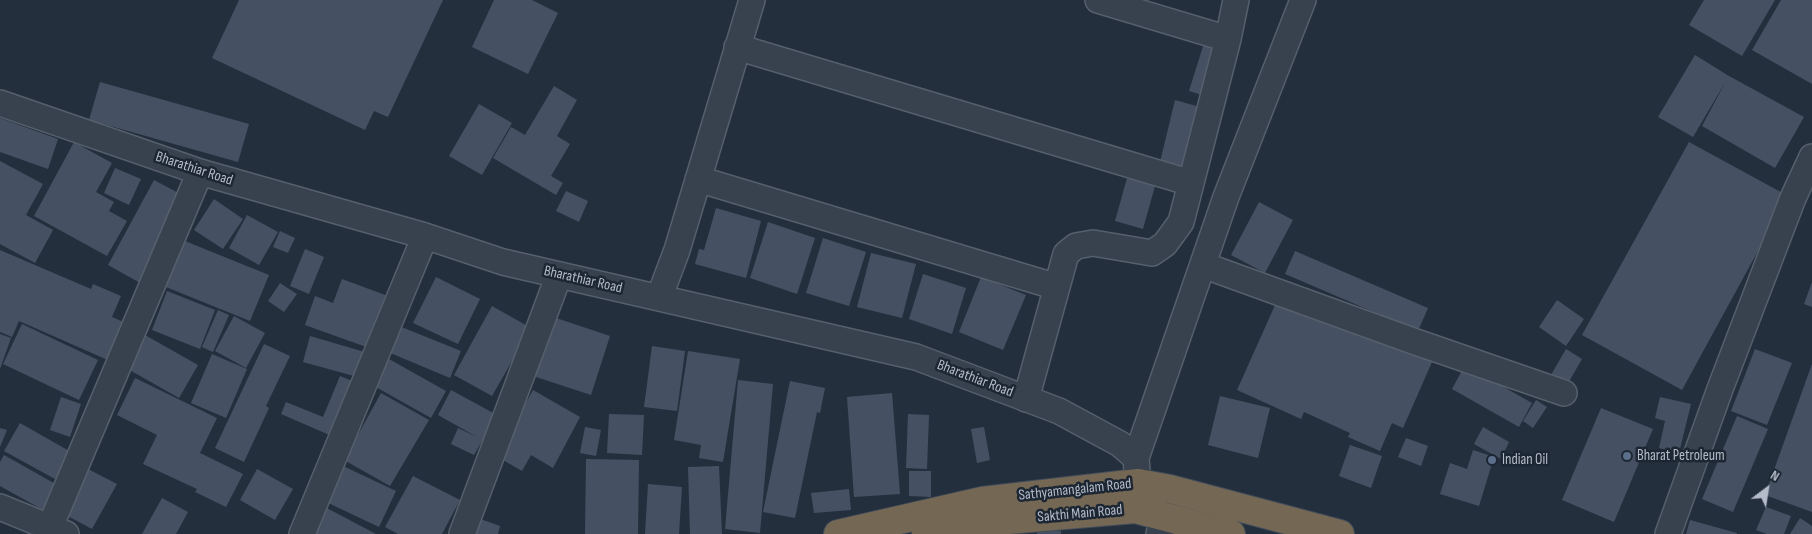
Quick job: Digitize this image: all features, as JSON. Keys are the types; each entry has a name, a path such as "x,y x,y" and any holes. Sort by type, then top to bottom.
{"highway":[{"name":"Sathyamangalam Road","path":"838,534 982,501 1136,483 1170,489 1340,534"},
{"name":"Sakthi Main Road","path":"926,534 985,522 1136,483 1161,525 1231,534"}],"street":[{"path":"659,298 677,250 752,0"},
{"path":"1098,0 1228,39"},
{"path":"1026,399 1066,254 1076,246 1093,243 1152,253 1165,244 1181,222 1228,39 1236,0"},
{"path":"1136,483 1203,265 1226,197 1303,0"},
{"path":"737,47 1191,183"},
{"name":"Bharathiar Road","path":"0,103 200,172 424,236 503,262 916,357 1068,416 1120,444 1136,483"},
{"path":"1668,534 1720,389 1812,157"},
{"path":"0,507 58,531 200,172"},
{"path":"698,179 1057,287"},
{"path":"302,534 424,236"},
{"path":"1203,265 1414,341 1564,392"},
{"path":"462,534 559,275"},
{"path":"1161,525 1170,489"}],"building":[{"path":"239,0 443,0 388,117 374,111 365,130 212,58"},
{"path":"494,0 532,0 558,13 528,74 472,47"},
{"path":"1704,0 1775,0 1742,56 1689,25"},
{"path":"1781,0 1812,0 1812,84 1752,50"},
{"path":"1204,43 1219,48 1205,96 1189,91"},
{"path":"1695,55 1804,117 1775,168 1702,126 1726,81 1693,137 1658,117"},
{"path":"100,82 249,124 238,162 89,120"},
{"path":"554,86 577,100 557,136 570,144 551,176 563,183 556,195 493,158 511,127 525,135"},
{"path":"1175,100 1200,107 1185,169 1160,162"},
{"path":"479,104 512,123 482,175 449,156"},
{"path":"0,118 58,139 48,169 0,152"},
{"path":"74,142 112,163 96,192 114,202 109,211 127,221 107,256 34,216"},
{"path":"1689,142 1788,196 1682,390 1582,335"},
{"path":"0,161 43,184 26,215 53,230 35,263 0,244"},
{"path":"115,168 141,179 129,205 104,193"},
{"path":"1127,178 1155,186 1143,229 1115,221"},
{"path":"154,180 188,198 142,284 108,265"},
{"path":"566,191 588,201 579,222 556,211"},
{"path":"214,199 243,219 223,249 194,230"},
{"path":"1259,202 1293,220 1265,273 1231,255"},
{"path":"716,208 761,221 746,278 695,264 699,249 704,250"},
{"path":"247,215 278,232 259,265 229,248"},
{"path":"768,222 815,238 797,294 750,278"},
{"path":"280,231 295,238 288,253 273,247"},
{"path":"823,238 866,252 849,306 806,293"},
{"path":"185,241 269,275 250,321 166,287"},
{"path":"305,249 324,257 309,294 290,286"},
{"path":"0,250 91,289 93,284 121,296 112,317 126,323 110,361 19,321 12,337 0,332"},
{"path":"1295,251 1428,308 1418,331 1285,274"},
{"path":"871,253 916,264 902,318 857,307"},
{"path":"923,274 966,288 952,334 909,319"},
{"path":"436,277 480,299 458,344 413,323"},
{"path":"981,277 1026,295 1003,350 959,332"},
{"path":"342,279 388,296 369,348 305,325 315,296 333,303"},
{"path":"1812,282 1812,307 1804,304"},
{"path":"280,283 297,294 284,312 268,301"},
{"path":"167,291 215,310 200,349 152,330"},
{"path":"1280,294 1432,362 1403,428 1392,423 1380,451 1348,437 1350,433 1304,412 1301,419 1237,390"},
{"path":"1557,300 1584,319 1566,346 1539,327"},
{"path":"492,306 531,328 492,396 454,375"},
{"path":"218,310 229,315 213,352 202,347"},
{"path":"234,316 265,333 246,368 215,351"},
{"path":"550,316 610,336 591,395 530,375"},
{"path":"22,324 98,360 79,400 3,364"},
{"path":"399,326 461,351 450,378 388,352"},
{"path":"0,334 11,338 0,369"},
{"path":"145,335 198,365 179,398 126,368"},
{"path":"310,336 368,353 361,378 303,362"},
{"path":"264,344 290,356 266,406 269,408 244,462 215,448"},
{"path":"652,346 685,351 677,411 644,407"},
{"path":"1566,349 1582,359 1567,385 1551,375"},
{"path":"1755,349 1792,363 1767,425 1731,411"},
{"path":"688,351 740,359 723,462 699,458 701,445 674,440"},
{"path":"212,354 247,369 226,418 191,403"},
{"path":"389,359 446,391 431,418 374,386"},
{"path":"1812,364 1812,512 1765,495"},
{"path":"1465,365 1532,403 1519,427 1452,389"},
{"path":"340,376 357,383 334,437 281,414 286,402 323,417"},
{"path":"135,378 217,418 200,453 243,474 226,507 195,492 197,489 143,464 157,435 117,415"},
{"path":"738,380 773,384 760,533 725,529"},
{"path":"790,381 825,388 820,413 817,412 795,518 763,512"},
{"path":"451,390 497,415 474,455 451,444 458,428 477,437 438,415"},
{"path":"533,390 580,417 553,468 531,455 522,471 496,456"},
{"path":"381,393 429,420 390,486 344,460"},
{"path":"892,393 900,494 854,497 847,397"},
{"path":"1220,396 1270,408 1258,458 1208,445"},
{"path":"61,397 81,404 70,437 50,430"},
{"path":"1660,397 1691,404 1679,453 1659,448 1665,421 1655,418"},
{"path":"1536,400 1547,407 1533,428 1523,421"},
{"path":"1601,408 1653,429 1614,522 1562,500"},
{"path":"609,414 644,415 642,455 607,453"},
{"path":"908,414 929,415 927,469 906,468"},
{"path":"1737,416 1768,429 1733,512 1702,499"},
{"path":"20,423 71,452 55,479 4,451"},
{"path":"585,427 601,430 596,456 580,453"},
{"path":"984,427 990,460 977,463 971,429"},
{"path":"1483,427 1509,442 1501,459 1474,444"},
{"path":"0,428 7,430 0,447"},
{"path":"1406,438 1428,446 1421,466 1398,457"},
{"path":"1350,445 1382,456 1371,488 1339,476"},
{"path":"1473,450 1494,457 1479,506 1440,494 1450,463 1467,469"},
{"path":"4,455 59,486 45,511 0,486 0,462"},
{"path":"586,459 639,460 638,534 585,534"},
{"path":"341,465 396,491 379,527 324,501"},
{"path":"719,466 722,534 690,534 688,467"},
{"path":"88,469 117,484 92,529 64,514"},
{"path":"257,469 293,489 275,520 240,500"},
{"path":"909,471 931,471 931,497 909,496"},
{"path":"413,476 460,500 442,534 398,534 385,527"},
{"path":"648,484 682,487 679,534 645,534"},
{"path":"849,489 851,510 814,513 811,493"},
{"path":"162,498 188,512 176,534 142,534"},
{"path":"323,506 376,534 307,534"},
{"path":"1766,507 1791,516 1784,534 1767,534 1756,530"},
{"path":"472,516 500,526 498,534 466,534"},
{"path":"1800,518 1812,526 1812,534 1790,534"},
{"path":"1690,520 1737,533 1737,534 1686,534"},
{"path":"1038,528 1061,531 1061,534 1037,534"}],"place":[{"name":"Bharat Petroleum","path":"1627,456"},
{"name":"Indian Oil","path":"1492,460"}]}
